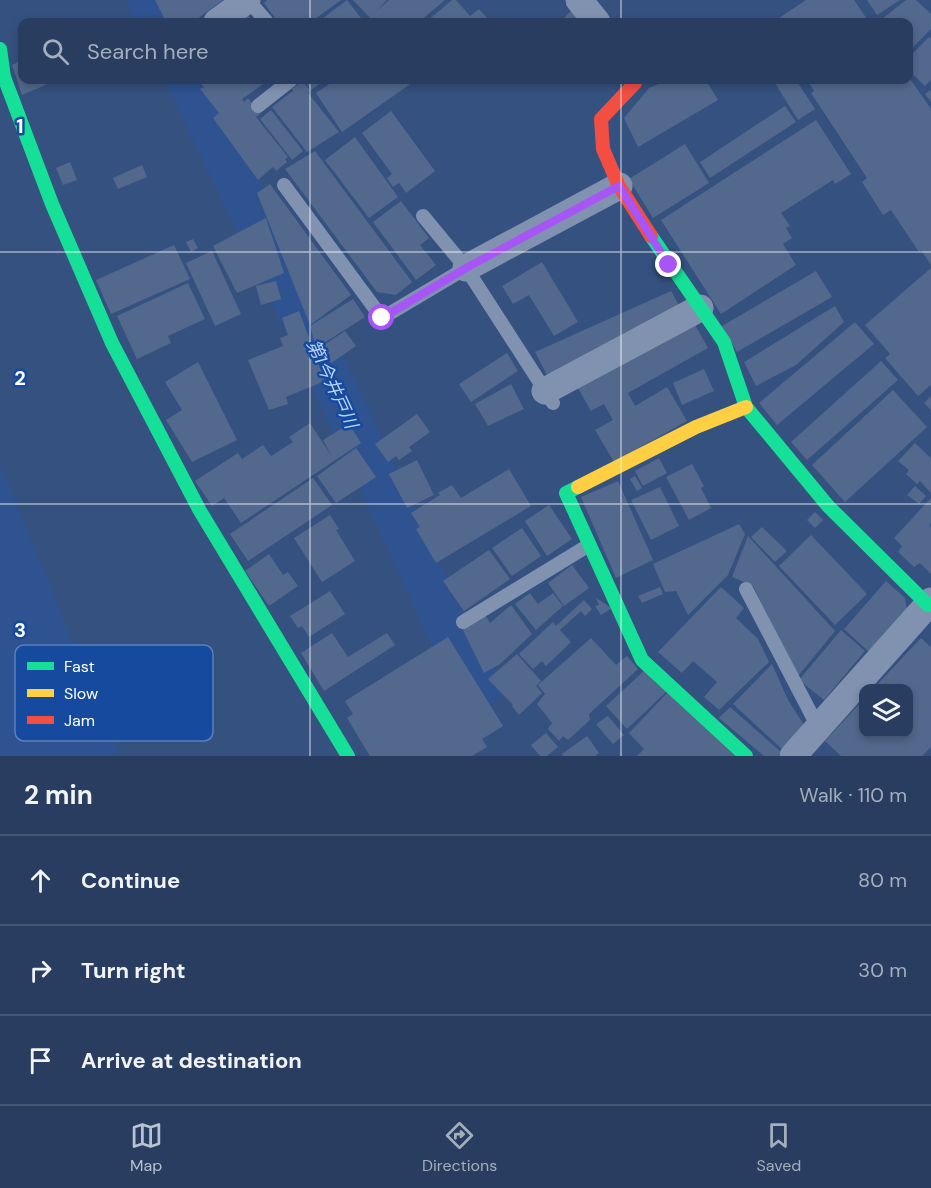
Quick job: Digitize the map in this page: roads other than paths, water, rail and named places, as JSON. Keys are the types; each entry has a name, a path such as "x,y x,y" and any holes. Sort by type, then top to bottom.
{"street":[{"path":"222,18 247,0"},
{"path":"579,0 594,18"},
{"path":"0,49 4,77 52,204 112,343 200,511 348,756"},
{"path":"634,84 601,119 603,149 619,186 669,265 724,342 746,407 828,506 926,614 793,756"},
{"path":"466,268 619,186"},
{"path":"549,397 700,308"},
{"path":"746,407 696,427 566,493 642,660 746,756"}],"lane":[{"path":"247,0 263,18"},
{"path":"258,106 286,84"},
{"path":"284,185 382,318 466,268"},
{"path":"423,216 466,268 549,397"},
{"path":"463,622 589,545"},
{"path":"746,589 818,728"}],"water":[{"path":"0,465 74,645 15,645 15,741 114,741 120,756 0,756"}],"waterway":[{"name":"第1今井戸川","path":"148,0 158,18"},
{"name":"第1今井戸川","path":"190,84 372,465 453,641 481,686"}]}
